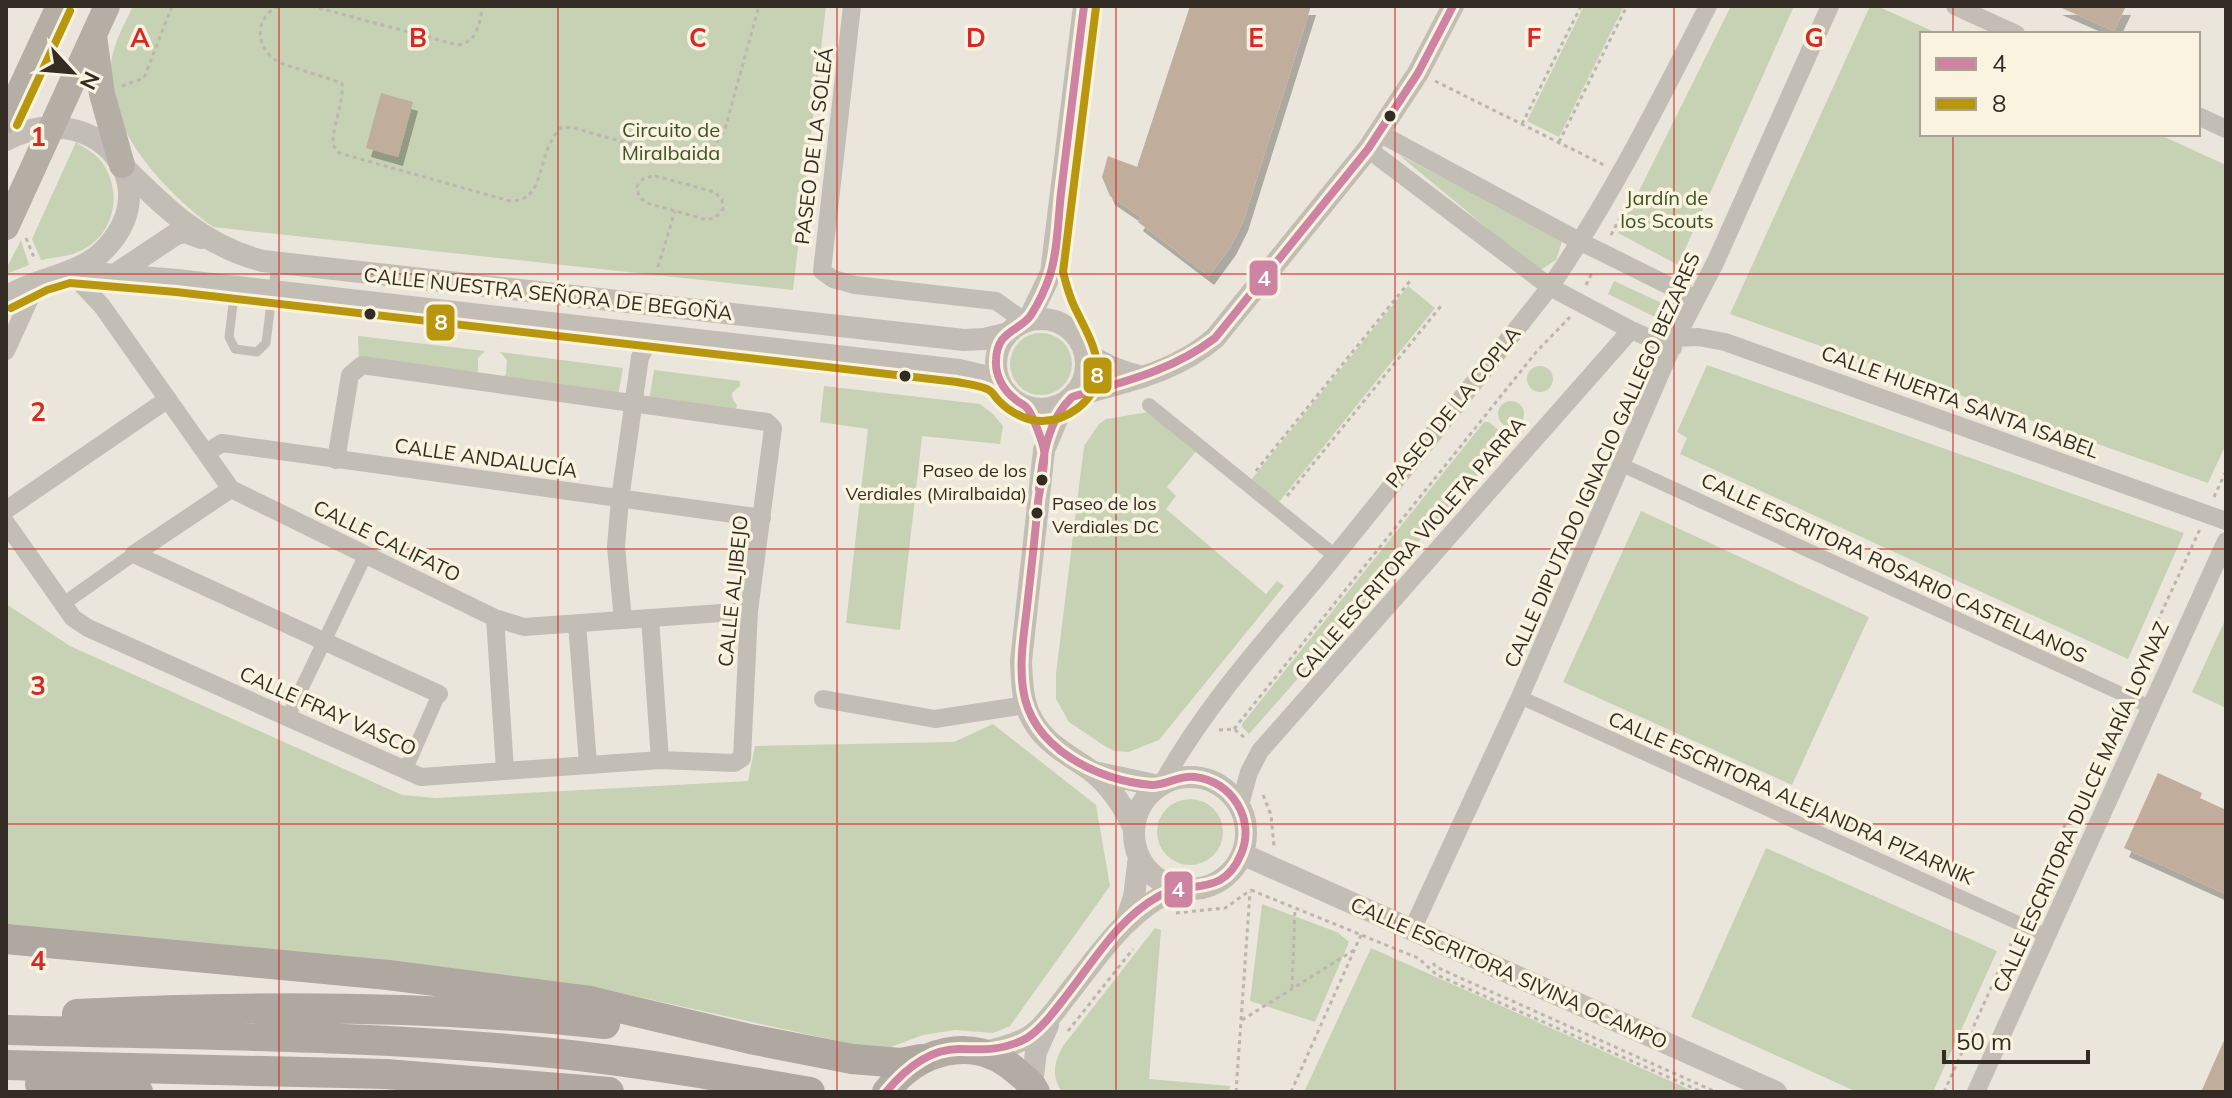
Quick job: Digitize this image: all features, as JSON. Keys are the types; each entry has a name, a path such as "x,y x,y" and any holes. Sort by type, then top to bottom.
{"highway":[{"path":"6,939 388,975 590,1001 750,1039 881,1063 921,1059"},
{"path":"6,1017 190,1008 341,1007 542,1017 750,1039"},
{"path":"6,1030 337,1039 535,1052 674,1068 810,1092"},
{"path":"6,1065 386,1074 609,1092"},
{"path":"6,1082 138,1092"}],"main road":[{"path":"6,120 59,6"},
{"path":"6,227 107,6"},
{"path":"94,35 102,94 122,165"},
{"path":"890,1086 921,1059 956,1049 983,1052 1007,1063 1034,1088"}],"street":[{"name":"PASEO DE LA SOLEÁ","path":"852,6 822,271 833,279 855,285 996,301 1027,320"},
{"path":"1027,320 1051,273 1084,6"},
{"path":"1073,331 1060,322 1045,318 1027,320 1005,334 995,363 997,379 1004,391 1028,408 1053,408 1068,400 1184,361 1215,338 1374,141 1418,73 1453,6"},
{"name":"PASEO DE LA COPLA","path":"1160,785 1219,694 1335,556 1550,287 1621,174 1708,6"},
{"name":"CALLE DIPUTADO IGNACIO GALLEGO BEZARES","path":"1412,930 1520,697 1674,343 1715,263 1830,6"},
{"path":"1955,6 2012,32"},
{"path":"2200,117 2226,129"},
{"path":"6,140 52,126"},
{"name":"CALLE NUESTRA SEÑORA DE BEGOÑA","path":"52,126 90,136 109,149 174,216 210,241 248,257 276,263 964,340 1005,334"},
{"path":"1374,141 1696,299"},
{"name":"CALLE HUERTA SANTA ISABEL","path":"1374,141 1550,287 1631,330 1674,343 1698,337 1725,342 2226,521"},
{"path":"6,297 43,279 69,271 106,248 122,222 128,196 122,165"},
{"path":"102,306 106,289 116,274 167,239 185,232 210,241"},
{"path":"167,239 161,248 160,259 163,268 177,280"},
{"name":"CALLE NUESTRA SEÑORA DE BEGOÑA","path":"69,271 177,280 959,370 997,379"},
{"name":"CALLE CALIFATO","path":"69,271 102,306 231,489 495,618 524,627 749,611"},
{"path":"1051,273 1061,307 1084,351 1122,372 1143,377"},
{"path":"6,351 31,296 43,279"},
{"name":"CALLE ESCRITORA VIOLETA PARRA","path":"1240,805 1249,772 1260,751 1631,330"},
{"path":"623,620 616,547 620,499 640,357 652,336"},
{"path":"1084,351 1085,376 1068,400 1044,450 1021,661 1022,686 1026,705 1041,733 1094,772 1120,802 1134,829 1139,856 1134,897 1127,920"},
{"path":"336,460 350,375 362,365 633,403"},
{"path":"6,510 168,399"},
{"name":"CALLE ALJIBEJO","path":"633,403 767,422 773,428 749,611 742,758"},
{"path":"1149,405 1335,556"},
{"path":"1028,408 1044,450"},
{"name":"CALLE ANDALUCÍA","path":"206,453 222,443 762,518"},
{"name":"CALLE ESCRITORA ROSARIO CASTELLANOS","path":"1622,465 2150,707"},
{"path":"63,604 231,489"},
{"name":"CALLE FRAY VASCO","path":"6,523 73,618 88,628 421,777 660,760 734,763 742,758"},
{"name":"CALLE ESCRITORA DULCE MARÍA LOYNAZ","path":"1976,1092 2226,541"},
{"path":"134,554 439,694 405,771"},
{"path":"288,717 365,556"},
{"path":"495,618 505,770"},
{"path":"650,618 660,760"},
{"path":"577,623 588,764"},
{"name":"CALLE ESCRITORA ALEJANDRA PIZARNIK","path":"1520,697 2047,936"},
{"path":"823,699 935,719 1026,705"},
{"path":"1094,772 1160,785"},
{"path":"983,1052 1031,1036 1127,920 1145,905 1177,888 1200,888 1222,879 1234,868 1242,854 1246,829 1240,805 1219,784 1205,778 1175,778 1160,785 1142,805 1134,829"},
{"name":"CALLE ESCRITORA SIVINA OCAMPO","path":"1242,854 1776,1092"},
{"path":"1139,856 1155,876 1177,888"},
{"path":"1034,1088 1036,1052 1055,1010"}],"lane":[{"path":"235,288 229,337 235,349 257,352 266,343 276,263"}],"path":[{"path":"278,6 264,19 259,35 262,48 280,63 342,83 343,96 332,134 333,145 339,153 510,201 522,201 530,196 536,186 547,146 562,127 677,157 702,155 713,148 725,129 759,6"},
{"path":"311,6 458,45 471,41 483,6"},
{"path":"1522,124 1581,6"},
{"path":"1559,143 1627,6"},
{"path":"1418,73 1621,174"},
{"path":"655,176 715,192 722,200 723,209 716,217 707,220 675,211 647,203 639,197 637,186 644,178 655,176"},
{"path":"658,267 675,211"},
{"path":"1246,484 1410,281"},
{"path":"1277,509 1441,306"},
{"path":"1944,1092 2226,471"},
{"path":"1251,890 1418,958 1437,975 1702,1092"},
{"path":"1170,914 1225,908 1251,890"},
{"path":"1236,1092 1251,890"},
{"path":"1292,989 1295,908"},
{"path":"1291,1092 1361,935"},
{"path":"1068,1031 1140,939"},
{"path":"1241,1021 1354,950"}],"green space":[{"name":"Circuito de Miralbaida","path":"133,6 826,6 793,290 213,227 158,177 127,134 117,111 111,88 112,57"},
{"path":"1584,6 1624,6 1559,137 1527,121"},
{"name":"Jardín de los Scouts","path":"1731,6 1794,6 1678,265 1618,233"},
{"path":"1870,6 1877,6 1935,32 1920,32 1920,136 2162,136 2226,165 2226,444 2208,483 1730,314"},
{"path":"76,142 99,158 108,173 114,199 112,212 108,225 91,245 74,254 41,260 32,239"},
{"path":"1399,155 1563,239 1556,260 1539,271"},
{"path":"21,240 29,265 6,274 6,269"},
{"path":"1614,281 1668,306 1669,313 1664,319 1659,319 1608,294"},
{"path":"1408,286 1435,308 1279,502 1251,480"},
{"path":"1035,333 1047,333 1063,342 1070,352 1070,376 1063,386 1047,395 1035,395 1015,381 1010,370 1010,358 1024,338"},
{"path":"358,336 485,351 478,358 478,372 359,361"},
{"path":"500,352 623,368 618,396 500,381 506,374 507,360"},
{"path":"1707,365 2184,533 2128,659 1680,454 1687,438 1677,432"},
{"path":"1540,366 1550,369 1553,379 1550,389 1540,392 1530,389 1527,379 1530,369"},
{"path":"654,370 740,381 740,386 732,393 737,405 735,413 649,402"},
{"path":"824,386 980,404 1003,426 1000,444 922,436 900,630 846,623 868,429 820,422"},
{"path":"1511,401 1520,405 1524,414 1520,423 1511,427 1502,423 1498,414 1502,405"},
{"path":"1149,412 1197,450 1167,487 1176,496 1166,509 1266,594 1277,581 1284,586 1159,740 1129,752 1114,751 1069,722 1056,699 1056,674 1084,446 1106,419"},
{"path":"1484,422 1489,422 1509,439 1249,734 1242,724"},
{"path":"1641,511 1869,617 1792,785 1563,682"},
{"path":"6,604 70,646 402,795 436,798 748,781 755,746 954,742 993,724 1096,805 1110,886 1010,1026 993,1033 955,1030 923,1035 888,1048 865,1047 603,989 6,926"},
{"path":"2226,618 2226,708 2192,692"},
{"path":"1183,799 1197,799 1209,804 1218,813 1223,832 1221,845 1214,856 1197,865 1183,865 1171,860 1162,851 1157,839 1157,825 1162,813 1171,804"},
{"path":"1766,848 1997,951 1933,1092 1857,1092 1691,1017"},
{"path":"1262,904 1337,932 1349,942 1315,1022 1250,1001"},
{"path":"1155,928 1161,930 1149,1079 1230,1086 1229,1092 1062,1092 1055,1069 1063,1046"},
{"path":"1371,948 1695,1092 1304,1092"}],"building":[{"path":"1190,6 1311,6 1243,222 1231,246 1209,276 1138,222 1141,217 1110,196 1102,177 1108,156 1137,167"},
{"path":"2057,6 2126,6 2114,31"},
{"path":"381,93 413,102 398,157 366,148"},
{"path":"2158,773 2202,793 2200,798 2226,810 2226,894 2124,848"},
{"path":"2226,1036 2226,1092 2201,1092"}],"transit line":[{"name":"4","path":"886,1092 910,1068 939,1052 995,1048 1027,1038 1051,1015 1130,917 1159,896 1225,877 1234,868 1245,841 1243,816 1238,804 1220,786 1195,777 1152,785 1110,777 1090,768 1070,758 1039,728 1029,710 1023,689 1022,648 1044,450 1029,411 1003,387 996,360 1004,337 1034,311 1053,265 1084,6"},
{"name":"4","path":"1039,489 1052,428 1072,397 1164,367 1215,338 1368,149 1418,73 1453,6"},
{"name":"8","path":"11,308 47,290 70,283 176,292 957,382 989,390 1007,408 1023,417 1038,421 1056,419 1073,412 1089,396 1096,384 1098,371 1093,345 1071,299 1063,272 1096,7"},
{"name":"8","path":"17,125 70,11"}],"place":[{"name":"Paseo de los Verdiales (Miralbaida)","path":"1042,480"},
{"name":"Paseo de los Verdiales DC","path":"1037,513"}]}
